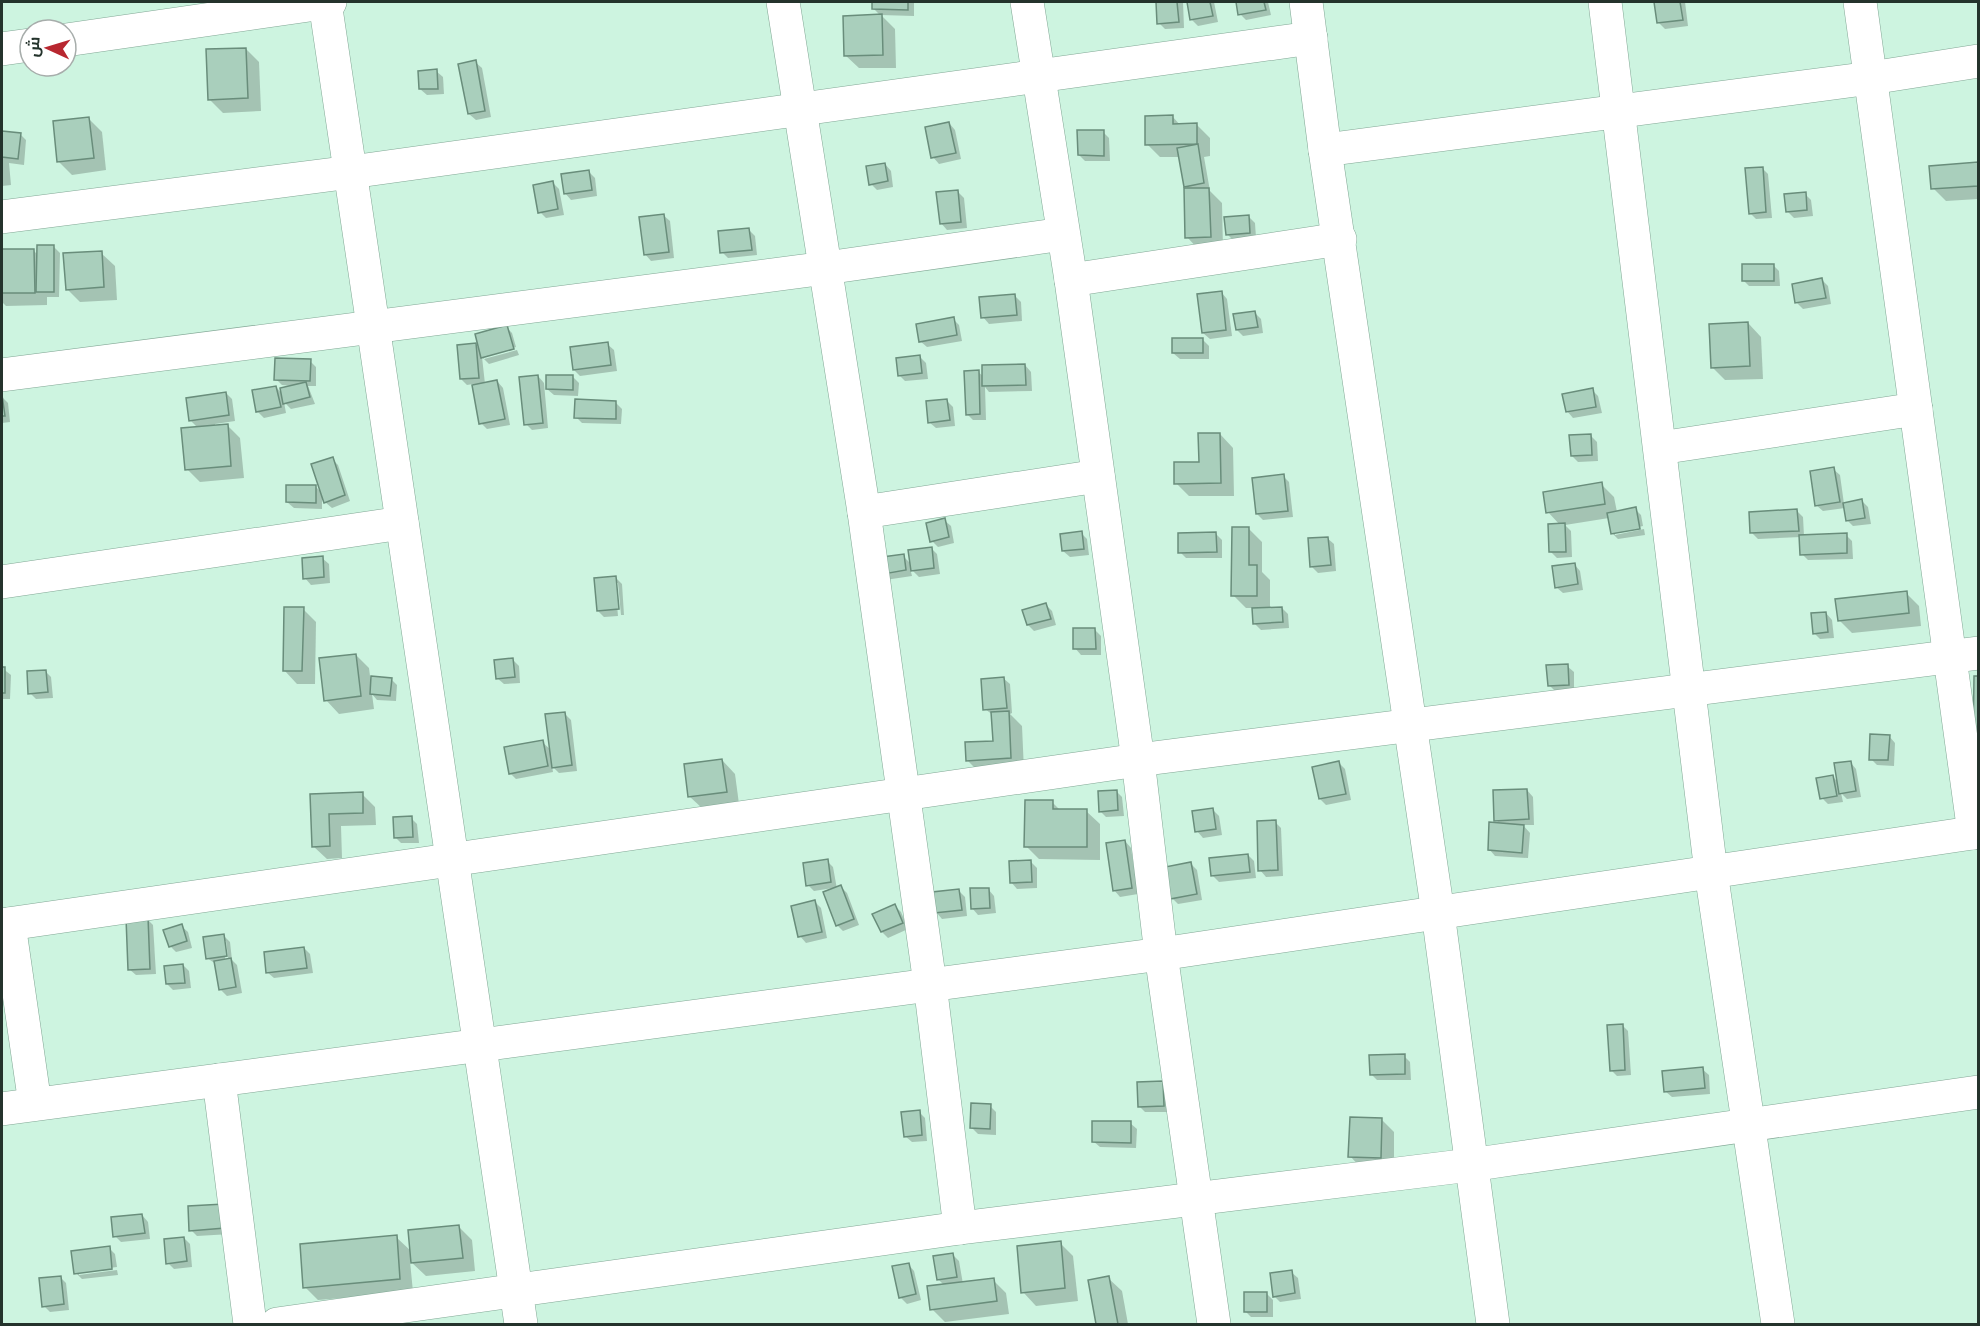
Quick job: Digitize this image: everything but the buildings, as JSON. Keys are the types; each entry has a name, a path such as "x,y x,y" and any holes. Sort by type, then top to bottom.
{"street":[{"path":"78,38 327,2 521,1324"},
{"path":"783,2 864,512 930,984 960,1228"},
{"path":"1027,2 1071,280 1138,760 1161,954 1214,1324"},
{"path":"1306,2 1325,150 1438,913 1493,1324"},
{"path":"1605,2 1711,872 1746,1125 1778,1324"},
{"path":"2,1109 1161,954 1976,832 1964,655 1916,409 1860,2"},
{"path":"2,217 351,172 1311,38"},
{"path":"2,49 18,47"},
{"path":"1325,150 1871,78 1978,61"},
{"path":"2,375 826,268 1063,234"},
{"path":"1071,280 1340,239"},
{"path":"1660,448 1916,409"},
{"path":"864,512 1098,476"},
{"path":"2,582 402,523"},
{"path":"35,1104 5,924 1138,760 1411,724 1689,692 1964,655"},
{"path":"219,1080 250,1324"},
{"path":"277,1324 960,1228 1470,1165 1978,1092"}]}
